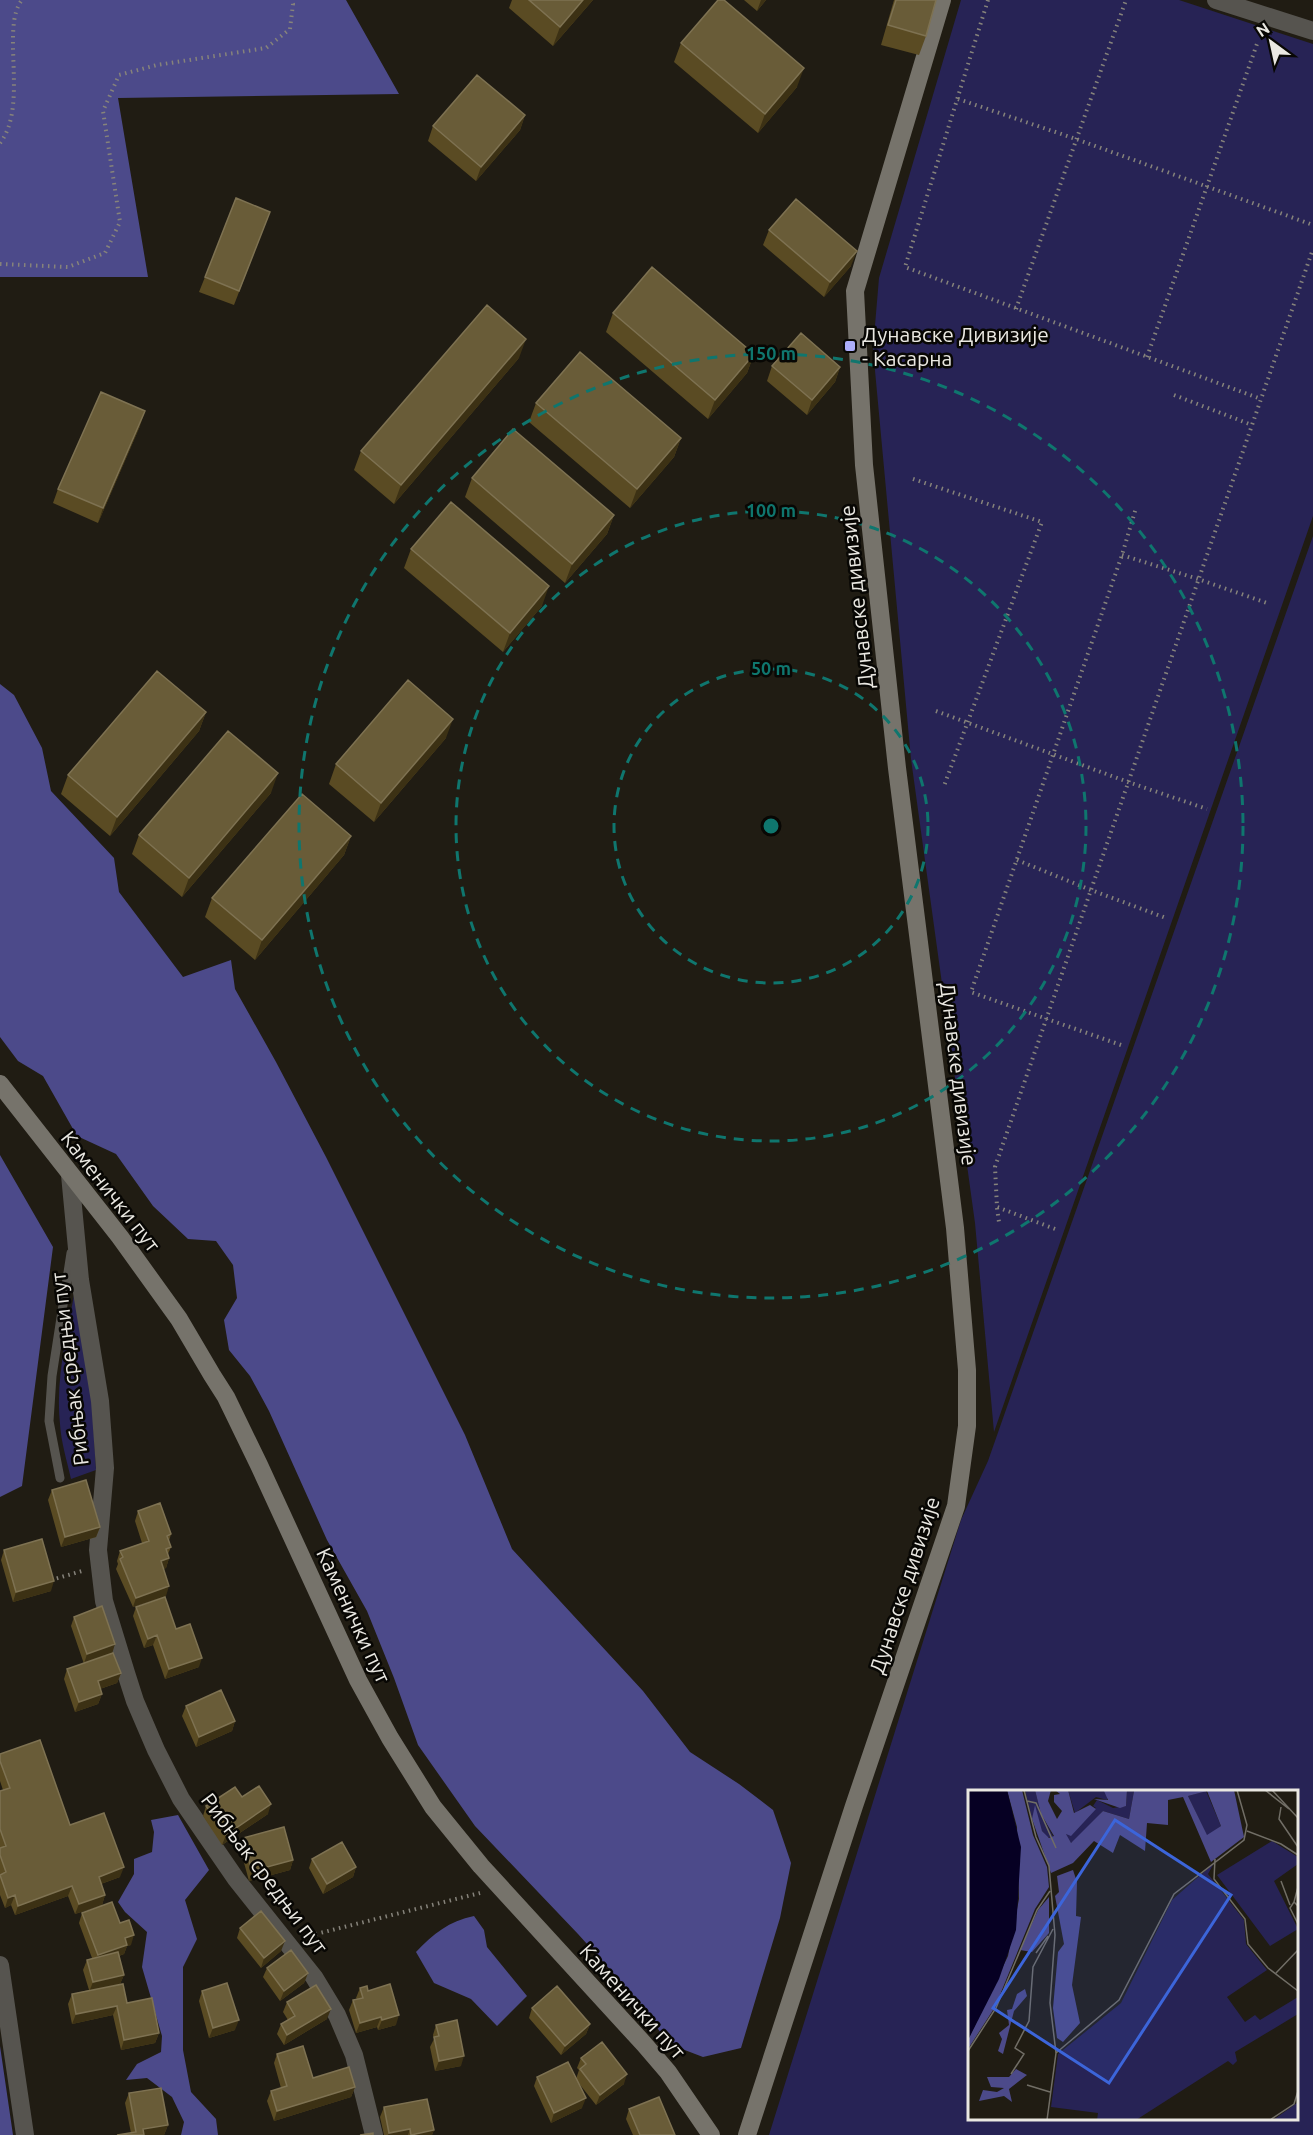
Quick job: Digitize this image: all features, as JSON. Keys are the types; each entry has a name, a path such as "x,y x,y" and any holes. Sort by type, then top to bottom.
{"street":[{"name":"Дунавске дивизије","path":"747,2135 828,1885 956,1506 967,1426 967,1370 955,1228 897,768 864,465 855,291 942,0"},
{"path":"1216,0 1313,31"},
{"name":"Каменички пут","path":"0,1084 120,1237 179,1319 226,1397 358,1680 390,1738 433,1807 481,1866 668,2072 711,2135"},
{"name":"Рибњак средњи пут","path":"70,1175 80,1280 100,1401 105,1468 98,1550 104,1601 135,1701 156,1750 182,1799 230,1870 314,1977 337,2015 354,2055 374,2135"},
{"path":"0,1965 25,2135"}],"lane":[{"path":"60,1478 50,1421 52,1376 75,1230"}],"path":[{"path":"8,20 16,4 22,0"},
{"path":"0,264 68,267 105,253 120,222 103,111 119,75 157,65 266,48 290,29 293,4 291,0"},
{"path":"988,0 905,267 1261,399"},
{"path":"1016,309 1125,0"},
{"path":"1147,357 1258,41"},
{"path":"0,143 10,114 7,62"},
{"path":"958,99 1313,225"},
{"path":"999,1222 995,1167 1313,249"},
{"path":"1174,395 1252,425"},
{"path":"914,479 1042,522 944,786"},
{"path":"1121,1045 971,992 1122,555 1136,508"},
{"path":"1122,555 1267,603"},
{"path":"936,711 1207,809"},
{"path":"1017,860 1166,918"},
{"path":"997,1207 1055,1229"},
{"path":"48,1581 100,1566"},
{"path":"286,1941 487,1892"}],"shaded area":[{"path":"0,0 346,0 399,94 118,98 148,277 0,277"},
{"path":"961,0 1179,0 1313,44 1313,516 994,1432 975,1223 911,759 873,349 879,278"},
{"path":"1313,536 1313,2135 769,2135 961,1520 988,1461"},
{"path":"0,684 14,695 42,748 51,791 114,858 119,892 183,977 231,960 235,989 326,1157 465,1435 512,1549 643,1691 690,1752 739,1784 773,1810 791,1863 780,1918 741,2048 703,2057 669,2044 633,1995 475,1826 418,1745 367,1611 327,1540 269,1411 250,1376 229,1350 224,1320 237,1298 233,1265 216,1241 188,1239 153,1206 116,1154 77,1136 43,1076 18,1061 0,1037"},
{"path":"0,1155 53,1247 22,1486 0,1497"},
{"path":"76,1285 92,1402 96,1470 71,1479 61,1431 59,1389"},
{"path":"178,1815 209,1870 185,1900 197,1939 183,1967 183,2050 191,2092 216,2119 218,2135 181,2135 184,2122 172,2097 147,2078 126,2080 137,2064 161,2052 162,2036 142,1967 147,1932 125,1912 118,1902 134,1874 134,1859 152,1852 154,1832 151,1820"},
{"path":"474,1916 484,1930 487,1947 527,1996 497,2026 471,1999 434,1983 416,1952 442,1929"},
{"path":"0,2046 13,2135 0,2135"}],"building":[{"path":"529,0 583,0 560,27"},
{"path":"718,0 724,0 804,68 765,114 681,43"},
{"path":"896,0 936,0 926,36 888,25"},
{"path":"477,75 525,115 481,167 433,126"},
{"path":"236,198 270,212 239,291 205,277"},
{"path":"796,199 857,251 830,282 769,230"},
{"path":"652,267 754,354 715,400 613,313"},
{"path":"487,305 526,339 401,485 361,451"},
{"path":"801,333 840,367 812,400 772,366"},
{"path":"580,352 681,438 637,489 536,403"},
{"path":"101,392 145,411 103,508 58,489"},
{"path":"513,429 614,515 572,564 472,478"},
{"path":"451,502 549,586 510,633 411,549"},
{"path":"157,671 206,712 117,817 68,775"},
{"path":"408,680 453,719 381,803 336,764"},
{"path":"228,731 278,773 189,878 139,835"},
{"path":"302,794 351,836 262,940 212,898"},
{"path":"86,1480 100,1527 65,1537 52,1490"},
{"path":"160,1503 171,1534 167,1536 171,1547 166,1549 169,1558 161,1561 169,1586 136,1598 120,1559 123,1557 120,1551 149,1541 138,1511"},
{"path":"42,1539 54,1581 16,1592 4,1550"},
{"path":"165,1597 176,1629 190,1624 202,1658 169,1669 157,1635 148,1639 136,1607"},
{"path":"102,1606 115,1644 87,1654 74,1617"},
{"path":"113,1653 121,1673 98,1681 102,1694 79,1702 67,1669"},
{"path":"221,1690 235,1721 199,1737 186,1706"},
{"path":"40,1740 70,1825 104,1813 124,1867 99,1877 105,1895 79,1904 72,1886 18,1906 15,1895 8,1898 0,1875 6,1872 0,1848 6,1846 0,1829 0,1791 10,1788 0,1761 0,1754"},
{"path":"259,1786 271,1804 226,1835 206,1806 235,1787 242,1797"},
{"path":"284,1827 293,1860 252,1871 243,1838"},
{"path":"342,1842 356,1867 327,1884 312,1859"},
{"path":"112,1902 120,1923 129,1920 134,1935 125,1938 127,1945 98,1955 82,1913"},
{"path":"261,1911 285,1941 264,1958 240,1928"},
{"path":"291,1950 308,1973 284,1991 267,1968"},
{"path":"118,1952 124,1975 93,1982 87,1960"},
{"path":"227,1983 239,2020 213,2028 202,1991"},
{"path":"123,1984 127,2003 152,1998 159,2033 124,2040 117,2006 76,2014 72,1994"},
{"path":"390,1984 399,2015 360,2023 353,2000 363,1998 360,1988 367,1986 368,1991"},
{"path":"316,1985 331,2009 287,2035 281,2024 295,2016 287,2002"},
{"path":"557,1986 590,2024 565,2046 532,2008"},
{"path":"457,2020 464,2056 439,2061 434,2037 439,2036 436,2025"},
{"path":"602,2042 627,2074 600,2095 580,2069 586,2064 581,2058"},
{"path":"303,2046 313,2078 349,2067 355,2087 277,2111 271,2091 287,2086 277,2054"},
{"path":"568,2062 586,2098 554,2113 537,2077"},
{"path":"161,2088 168,2125 143,2129 144,2135 117,2135 136,2132 129,2093"},
{"path":"659,2097 675,2135 640,2135 629,2109"},
{"path":"427,2099 434,2130 411,2135 410,2129 389,2133 384,2107"}],"place":[{"name":"Дунавске Дивизије - Касарна","path":"850,346"}]}
